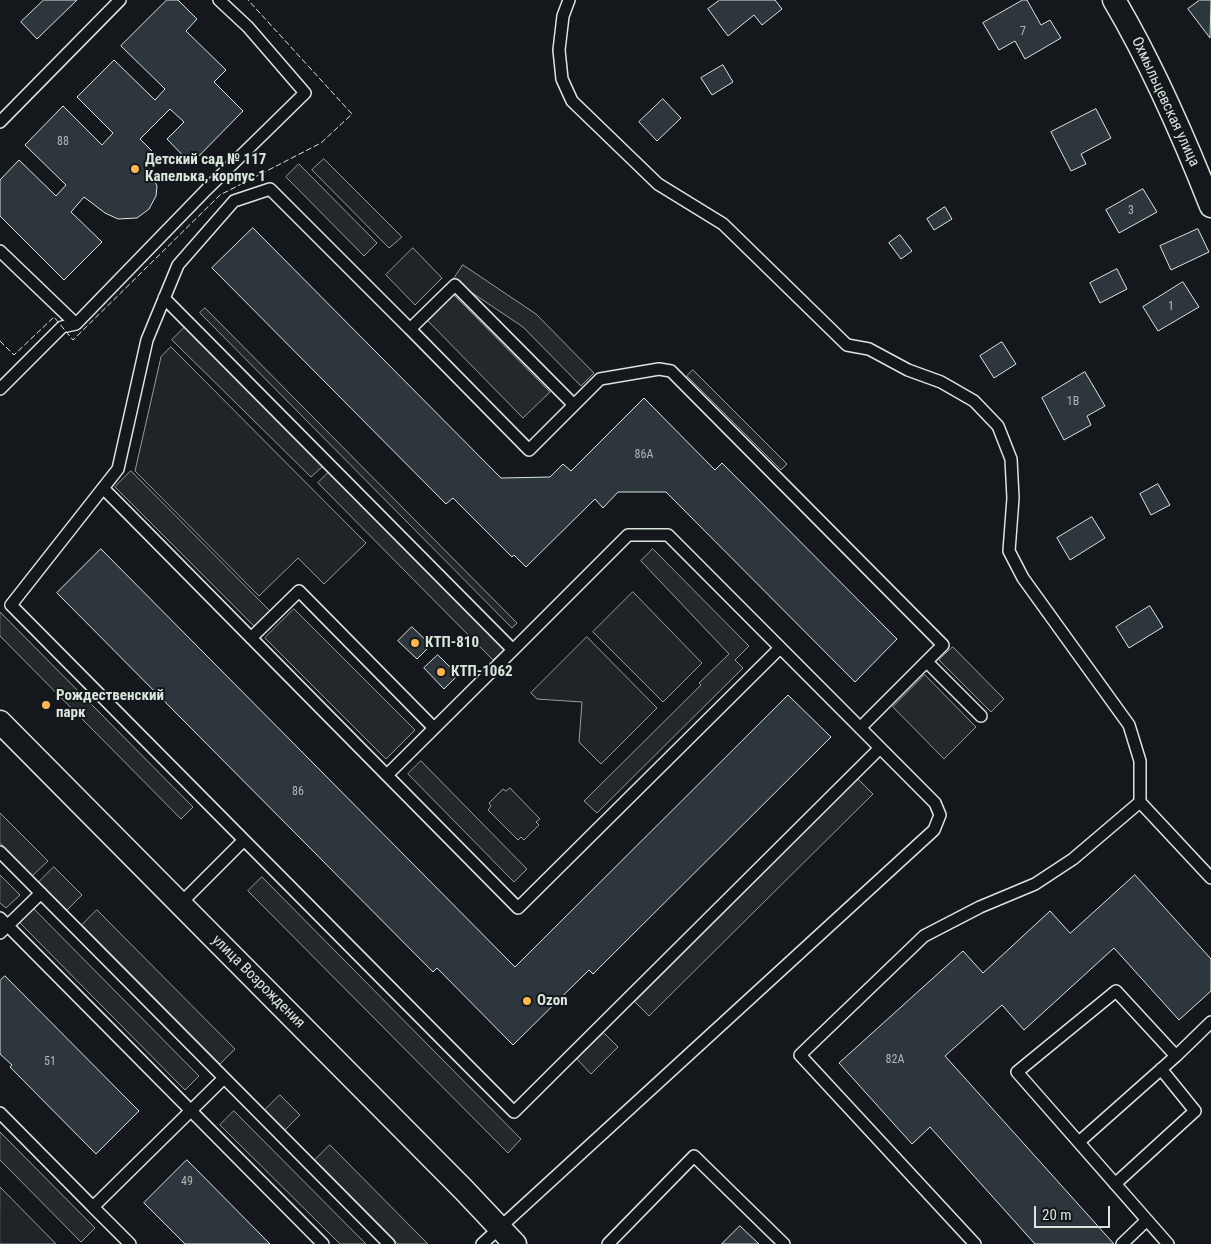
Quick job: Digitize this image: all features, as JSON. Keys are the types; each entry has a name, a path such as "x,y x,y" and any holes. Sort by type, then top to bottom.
{"street":[{"name":"Охмыльцевская улица","path":"1114,0 1135,35 1183,135 1211,206"},
{"name":"улица Возрождения","path":"0,722 515,1244"}],"lane":[{"path":"0,122 120,0"},
{"path":"0,389 62,327 76,324 207,189 305,93 248,28 219,0"},
{"path":"569,0 563,16 559,50 562,79 572,101 591,121 658,184 723,224 847,345 869,350 908,370 941,382 974,401 998,426 1011,459 1014,498 1009,551 1023,578 1129,724 1140,761 1140,802 1211,878"},
{"path":"860,728 943,645 671,371 659,369 600,379 529,450 270,189 234,201 178,265 147,340 118,469 11,606 514,1112 880,748"},
{"path":"0,251 76,324"},
{"path":"410,329 455,285 574,405"},
{"path":"164,298 513,650"},
{"path":"103,488 518,908 780,648"},
{"path":"386,775 628,535 668,535 934,803 940,816 934,830 482,1244"},
{"path":"251,638 298,591 434,728"},
{"path":"927,662 980,716"},
{"path":"975,1244 800,1055 924,936 980,907 1035,884 1073,859 1140,802"},
{"path":"180,904 244,840"},
{"path":"0,852 389,1244"},
{"path":"41,893 2,926 191,1110 323,1244"},
{"path":"1168,1244 1017,1072 1116,991 1176,1056"},
{"path":"1079,1142 1176,1056 1211,1022"},
{"path":"1115,1184 1196,1111 1161,1069"},
{"path":"94,1208 224,1078"},
{"path":"0,1113 130,1244"},
{"path":"608,1244 694,1156 784,1244"},
{"path":"1122,1244 1147,1220"}],"shaded area":[{"path":"324,159 402,237 389,248 312,170"},
{"path":"299,164 377,243 364,256 286,177"},
{"path":"413,248 442,278 415,305 386,275"},
{"path":"463,265 536,314 594,373 581,386 523,327 453,280"},
{"path":"454,295 550,392 523,418 428,321"},
{"path":"205,308 517,623 512,628 200,313"},
{"path":"186,326 324,465 311,477 172,340"},
{"path":"171,347 366,543 324,584 298,558 259,596 135,471 161,357"},
{"path":"693,370 787,464 781,470 687,376"},
{"path":"131,471 270,611 255,627 115,487"},
{"path":"330,471 506,648 493,660 318,483"},
{"path":"653,549 749,646 735,660 743,668 597,813 584,801 701,685 699,683 729,654 641,561"},
{"path":"633,592 702,663 663,702 593,632"},
{"path":"294,609 415,730 386,759 265,638"},
{"path":"0,612 193,807 181,819 0,636"},
{"path":"587,637 657,708 601,764 579,742 582,702 537,699 531,693"},
{"path":"953,647 1004,699 991,712 939,660"},
{"path":"925,675 976,727 944,759 893,707"},
{"path":"421,761 527,869 514,882 408,774"},
{"path":"858,779 873,794 649,1016 635,1002"},
{"path":"510,788 540,819 536,822 539,825 524,840 521,837 518,840 488,810 491,806 489,803 503,789 506,791"},
{"path":"0,813 48,861 32,876 0,843"},
{"path":"54,867 82,895 67,910 39,882"},
{"path":"0,875 20,895 6,908 0,903"},
{"path":"262,877 521,1139 508,1153 248,891"},
{"path":"33,908 199,1076 185,1090 19,922"},
{"path":"97,910 235,1049 220,1064 82,925"},
{"path":"604,1033 618,1047 591,1074 577,1059"},
{"path":"280,1095 300,1115 285,1130 265,1110"},
{"path":"234,1111 366,1244 340,1244 220,1125"},
{"path":"0,1132 95,1228 81,1242 0,1160"},
{"path":"330,1145 428,1244 398,1244 315,1160"},
{"path":"0,1187 56,1244 0,1244"}],"building":[{"path":"44,0 77,0 37,39 21,22"},
{"path":"167,0 178,0 197,19 186,31 226,70 214,82 243,111 191,164 167,139 184,122 170,109 140,139 158,157 148,166 157,186 156,196 149,209 137,218 118,219 105,213 84,197 71,212 102,242 64,280 0,216 0,180 19,160 56,196 66,185 25,145 63,106 102,145 113,133 77,97 114,60 155,100 165,89 121,46"},
{"path":"720,0 775,0 782,9 762,25 754,15 728,36 708,9"},
{"path":"1023,0 1027,0 1041,25 1050,20 1061,38 1025,59 1015,41 999,50 983,23"},
{"path":"1200,0 1211,0 1210,38 1188,9"},
{"path":"723,65 733,82 712,95 701,78"},
{"path":"663,99 681,118 657,141 639,122"},
{"path":"1096,109 1111,138 1081,154 1086,164 1071,171 1051,132"},
{"path":"1143,189 1157,212 1119,233 1106,210"},
{"path":"945,207 952,219 934,230 927,219"},
{"path":"253,228 501,478 550,477 563,464 571,471 644,398 715,470 722,463 897,639 855,682 666,492 618,492 603,508 595,499 526,567 514,555 512,557 453,498 446,504 212,268"},
{"path":"1198,229 1209,252 1171,270 1160,246"},
{"path":"900,235 912,251 901,259 889,243"},
{"path":"1117,269 1127,289 1100,303 1090,283"},
{"path":"1183,282 1199,307 1158,331 1143,307"},
{"path":"1002,342 1016,364 994,378 980,356"},
{"path":"1085,372 1105,406 1087,416 1091,425 1064,440 1042,398"},
{"path":"1158,484 1170,505 1151,515 1140,494"},
{"path":"1092,517 1105,538 1070,560 1057,538"},
{"path":"101,549 515,967 788,695 831,737 593,974 589,970 513,1045 437,968 433,972 57,593"},
{"path":"1150,606 1163,627 1129,648 1116,627"},
{"name":"КТП-810","path":"412,627 431,645 417,659 398,641"},
{"name":"КТП-1062","path":"438,655 458,675 444,689 424,668"},
{"path":"1135,875 1211,959 1211,991 1179,1020 1114,948 1024,1030 1002,1005 945,1056 1114,1244 1035,1244 930,1127 912,1144 839,1063 963,951 983,973 1050,911 1070,933"},
{"path":"5,976 139,1111 96,1154 10,1067 12,1065 0,1054 0,981"},
{"path":"187,1160 270,1244 185,1244 144,1203"},
{"path":"740,1226 759,1244 722,1244"}],"fence":[{"path":"0,341 14,355 54,317 73,340 220,195 321,143 352,114 248,0"}],"place":[{"name":"Детский сад № 117 Капелька, корпус 1","path":"135,169"},
{"name":"КТП-810","path":"415,643"},
{"name":"КТП-1062","path":"441,672"},
{"name":"Рождественский парк","path":"46,705"},
{"name":"Ozon","path":"527,1001"}]}
